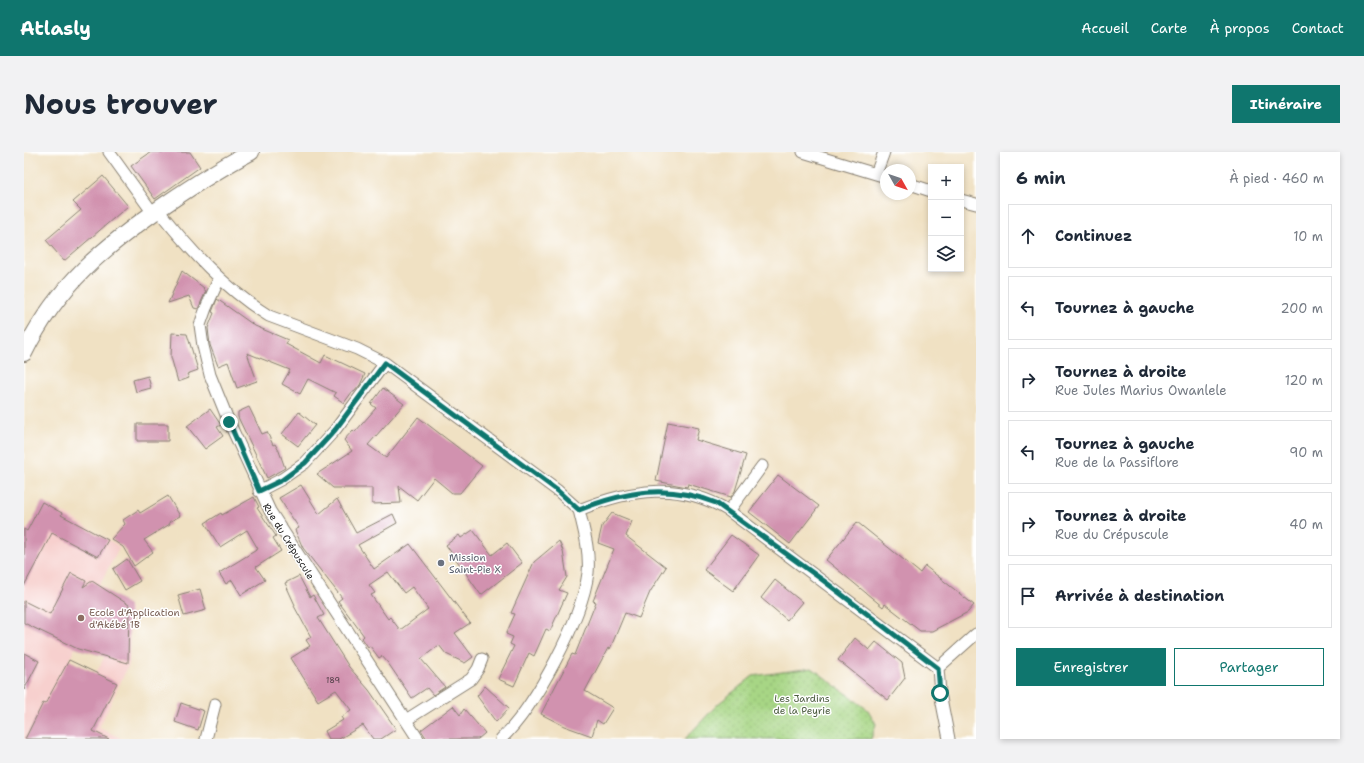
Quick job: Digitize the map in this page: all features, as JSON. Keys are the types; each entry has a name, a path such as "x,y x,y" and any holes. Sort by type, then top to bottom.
{"main road":[{"path":"24,353 48,311 61,293 79,273 110,245 217,171 251,152"}],"street":[{"path":"109,152 156,212 219,279 269,316 357,349 385,363 558,491 579,510 589,552 588,574 578,610 564,641 535,696 523,714 501,739"},
{"path":"803,152 880,175"},
{"path":"882,164 884,152"},
{"path":"916,186 928,190"},
{"path":"964,201 976,204"},
{"name":"Rue du Crépuscule","path":"219,279 200,325 203,346 210,375 259,491 297,555 418,739"},
{"path":"259,491 282,480 305,463 335,430 385,363"},
{"path":"729,512 762,466"},
{"path":"579,510 606,499 633,493 661,491 700,497 729,512 938,668 940,693 949,739"},
{"path":"938,668 976,634"},
{"path":"406,720 471,679 478,669 482,658"},
{"path":"206,739 215,704"}],"shaded area":[{"name":"Ecole d'Application d'Akébé 1B","path":"42,502 62,512 120,547 99,585 106,588 102,595 130,609 129,664 99,728 123,739 92,739 76,723 43,703 24,739 24,690 39,661 24,653 24,623 40,631 49,614 24,608 24,586 62,513 42,503 24,537 24,529 27,530","holes":["71,520 107,540 98,557 62,538","71,573 85,581 75,600 61,592","92,581 105,589 98,600 84,592","60,594 79,603 42,631","103,596 129,610 128,663 105,656 74,714 48,700","117,683 108,700 90,692"]}],"green space":[{"name":"Les Jardins de la Peyrie","path":"812,668 868,710 876,724 871,739 685,739 718,704 753,676"}],"building":[{"path":"151,152 190,152 200,167 155,199 131,166"},
{"path":"103,176 128,206 64,261 46,240 81,210 73,202"},
{"path":"182,271 206,291 198,309 194,308 189,296 168,303"},
{"path":"217,299 255,326 288,340 286,344 321,363 325,355 365,374 360,385 354,392 352,392 344,403 334,396 336,393 308,379 300,394 282,384 290,370 247,353 257,381 237,388 228,362 218,366 210,345 208,328 214,313 212,312"},
{"path":"172,333 187,334 198,370 187,374 189,378 178,382 171,357"},
{"path":"148,376 151,388 136,392 133,380"},
{"path":"383,388 404,404 368,445 386,458 418,417 482,466 460,493 452,493 434,478 417,500 399,486 401,503 372,504 372,488 333,488 317,474 352,451 344,440 353,430 355,432 376,408 371,404"},
{"path":"249,407 262,434 267,432 273,445 275,444 285,468 267,478 238,417 238,412"},
{"path":"210,409 221,425 217,427 223,436 205,449 187,426"},
{"path":"299,412 315,425 298,446 282,434"},
{"path":"668,422 699,428 696,440 746,455 735,491 731,497 688,484 687,487 656,481"},
{"path":"137,424 168,424 168,441 137,441"},
{"path":"778,475 819,506 790,544 749,512"},
{"path":"301,485 319,514 337,499 356,533 393,514 397,523 358,545 374,569 410,544 470,623 455,633 473,657 465,663 446,654 439,645 421,659 445,687 433,695 427,688 412,698 388,663 382,656 379,658 370,646 368,647 362,638 364,636 338,601 342,598 303,548 295,530 299,528 279,498","holes":["388,572 404,593 412,587 428,609 400,630 390,617 388,619 371,595 375,593 369,585"]},
{"path":"168,496 180,516 144,540 153,552 134,566 123,547 111,539 125,524 123,520 138,510 140,513"},
{"path":"254,497 259,507 257,508 276,536 273,538 281,551 256,567 265,580 241,595 232,580 226,584 219,573 258,549 247,530 220,547 205,523 221,513 222,515"},
{"path":"42,502 62,513 61,515 108,540 98,557 52,533 24,586 24,529 27,531"},
{"path":"612,513 632,521 626,536 666,567 650,592 639,618 625,613 610,649 608,648 585,691 613,708 603,724 597,720 592,736 564,726 541,714 572,654 575,655 596,602 593,601 614,549 598,543 602,526"},
{"path":"857,522 920,573 925,566 974,605 968,612 932,631 920,631 885,604 883,607 826,560"},
{"path":"473,530 492,555 507,543 522,563 481,595 446,545 459,535 461,538"},
{"path":"731,535 759,555 733,591 704,570"},
{"path":"559,541 563,551 567,577 559,590 567,593 550,631 546,629 534,656 529,653 514,686 498,679 514,646 510,644 513,637 506,634 515,614 511,613 534,562"},
{"path":"127,559 140,581 125,590 113,569"},
{"path":"71,573 86,581 83,587 92,581 129,605 128,663 78,649 24,623 24,601 50,614"},
{"path":"299,576 310,597 313,595 324,615 318,618 349,667 369,690 396,729 381,739 373,739 363,725 339,739 329,739 325,731 343,720 341,717 351,710 336,690 318,701 291,658 310,646 306,640 311,637 294,606 295,605 285,583"},
{"path":"775,580 802,602 787,620 761,598"},
{"path":"200,589 206,610 184,616 178,595"},
{"path":"855,638 869,650 876,642 902,663 905,678 888,700 838,660"},
{"path":"24,653 39,661 24,690"},
{"path":"69,660 117,683 93,731 109,739 25,739 43,703 45,704"},
{"path":"485,686 509,708 496,722 477,696"},
{"path":"181,703 204,711 198,730 175,722"},
{"path":"453,706 460,715 464,709 485,733 478,739 427,739 421,730"}],"place":[{"name":"Mission Saint-Pie X","path":"441,563"},
{"name":"Ecole d'Application d'Akébé 1B","path":"81,618"}],"route":[{"path":"229,422 259,491 282,480 305,463 335,430 385,363 500,447 558,491 579,510 606,499 633,493 661,491 700,497 716,503 824,581 938,668 940,693"}]}
